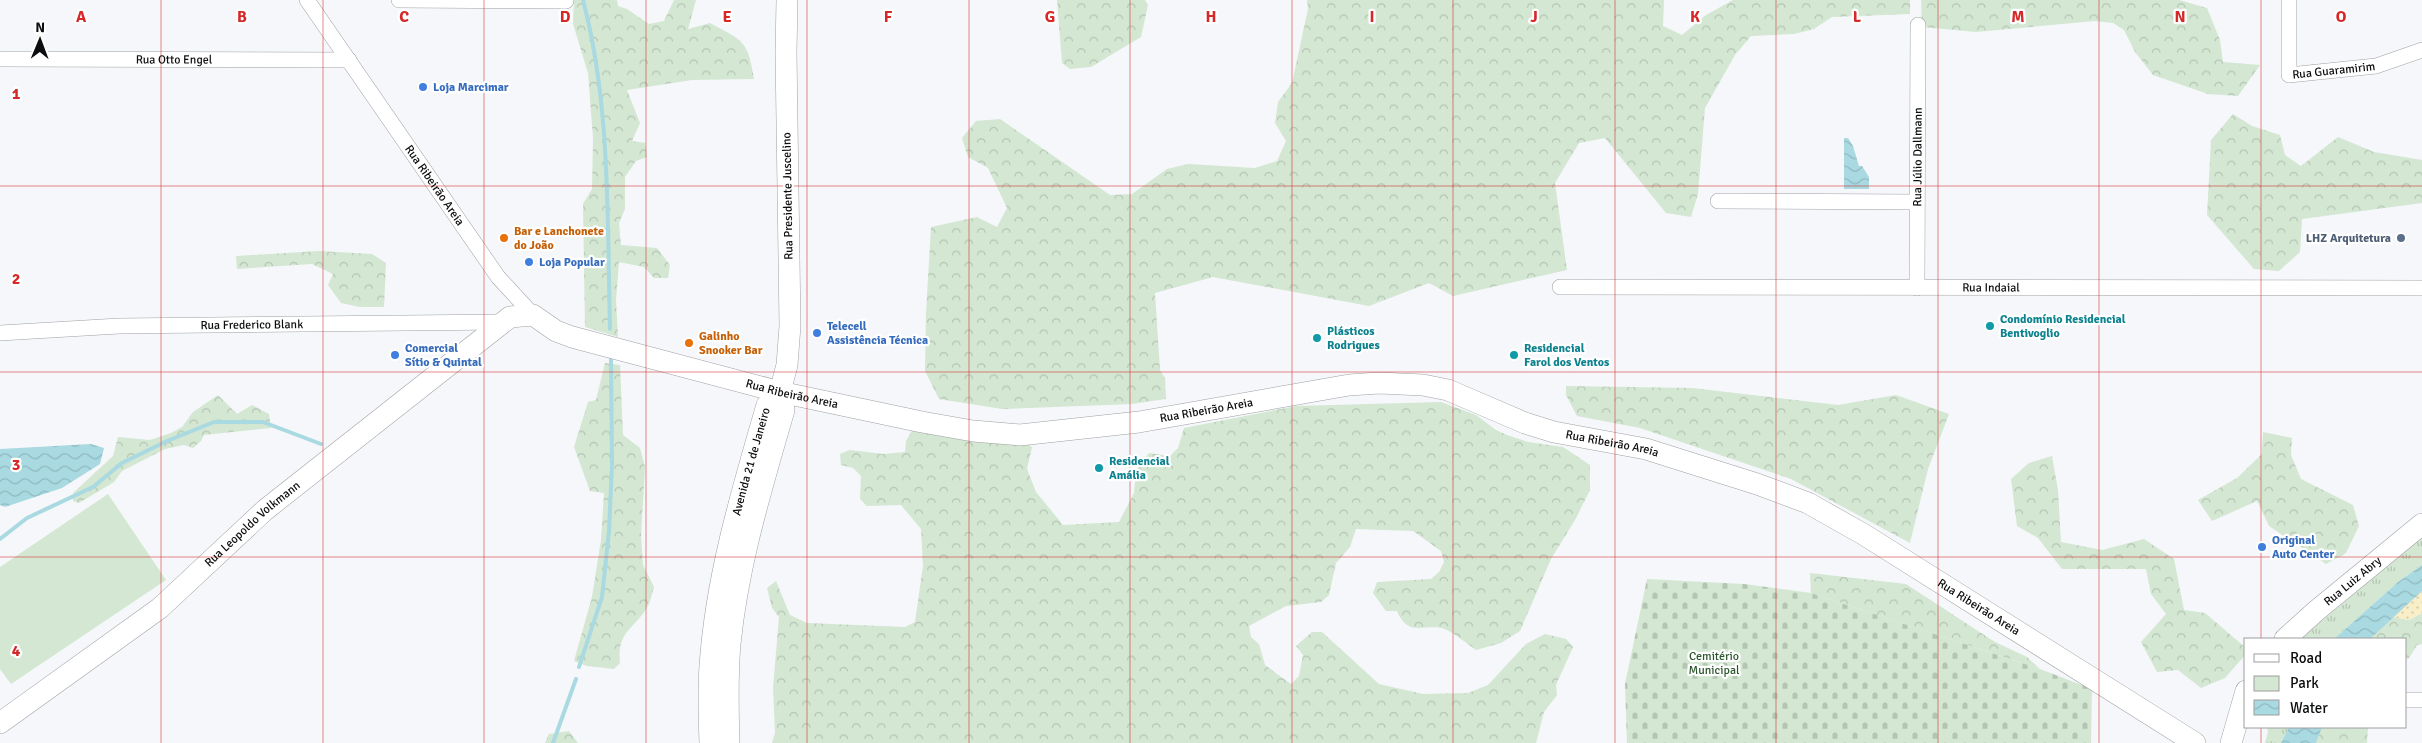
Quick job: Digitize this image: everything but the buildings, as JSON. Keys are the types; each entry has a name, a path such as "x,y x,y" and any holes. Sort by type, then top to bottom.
{"street":[{"name":"Rua Ribeirão Areia","path":"307,0 498,277 538,319 572,337 780,392 922,422 973,431 1020,435 1139,422 1349,385 1404,383 1448,390 1554,432 1674,456 1808,503 1863,534 2195,743"},
{"path":"399,0 566,1"},
{"name":"Rua Presidente Juscelino","path":"780,392 787,365 790,326 787,0"},
{"name":"Rua Guaramirim","path":"2289,0 2289,75 2376,66 2422,50"},
{"name":"Rua Júlio Dallmann","path":"1917,288 1918,25"},
{"name":"Rua Otto Engel","path":"0,59 348,60"},
{"path":"1718,201 1917,202"},
{"name":"Rua Indaial","path":"1560,287 2422,288"},
{"path":"504,322 538,319"},
{"name":"Rua Frederico Blank","path":"0,333 128,326 504,322"},
{"name":"Rua Leopoldo Volkmann","path":"0,723 160,608 265,510 504,322"},
{"name":"Avenida 21 de Janeiro","path":"710,743 718,691 716,608 733,524 767,405 780,392"},
{"name":"Rua Luiz Abry","path":"2286,638 2422,524"},
{"name":"Avenida 21 de Janeiro","path":"718,691 729,743"},
{"path":"2231,743 2244,698"},
{"path":"2407,700 2422,700"}],"green space":[{"path":"574,0 617,0 618,6 627,9 649,24 664,21 674,0 696,0 688,29 710,23 737,38 749,56 754,79 692,80 627,90 640,123 632,141 645,143 647,157 636,161 625,177 625,209 619,223 621,245 657,248 670,265 668,278 654,278 644,267 619,262 616,300 618,337 585,327 583,204 592,189 593,138 588,73 573,24"},
{"path":"1057,0 1145,0 1148,5 1141,37 1091,67 1070,69 1062,63"},
{"path":"1307,0 1664,0 1663,26 1682,35 1706,15 1733,0 1910,0 1910,14 1832,17 1814,29 1794,34 1751,36 1735,55 1705,108 1698,194 1691,217 1666,213 1605,138 1579,143 1555,183 1567,270 1453,296 1429,283 1369,306 1213,277 1155,293 1160,370 1165,378 1166,399 1132,404 1002,409 939,399 925,371 931,227 977,217 997,227 1007,208 988,168 968,157 962,138 976,121 1000,119 1110,195 1132,194 1167,169 1188,164 1255,168 1277,161 1286,141 1275,123 1278,102 1292,83 1308,9"},
{"path":"1921,0 2179,0 2207,8 2220,40 2223,62 2260,65 2238,96 2208,94 2153,75 2135,52 2124,30 2113,23 2095,21 1976,32 1922,27"},
{"path":"2233,114 2252,126 2280,135 2285,155 2301,166 2338,137 2374,152 2422,160 2422,203 2302,219 2300,252 2279,271 2254,269 2207,215 2211,140"},
{"path":"319,251 372,254 386,263 384,307 360,307 341,303 328,285 333,274 312,264 237,269 236,256"},
{"path":"605,363 620,365 623,435 640,448 645,467 641,536 643,565 654,587 648,606 624,637 621,644 620,663 614,669 587,666 574,661 592,597 601,540 604,493 590,491 574,447 588,402 596,400"},
{"path":"1566,386 1692,388 1838,405 1896,395 1949,414 1928,469 1910,543 1791,479 1640,428 1577,416 1566,395"},
{"path":"218,395 237,414 252,405 269,414 271,428 204,435 201,441 193,448 184,445 165,449 122,471 114,482 79,503 73,501 73,493 113,456 118,437 150,440 171,433 182,427 193,412"},
{"path":"1441,402 1476,415 1496,430 1507,435 1528,442 1563,447 1590,465 1590,490 1575,520 1551,559 1520,631 1501,643 1476,650 1447,630 1407,625 1397,611 1386,611 1373,593 1377,582 1431,579 1439,572 1444,562 1441,551 1413,531 1356,529 1350,547 1336,563 1329,595 1321,602 1286,606 1249,626 1251,637 1259,644 1265,665 1291,684 1299,676 1303,655 1296,646 1312,632 1322,632 1379,684 1423,694 1468,693 1488,685 1526,644 1545,634 1566,639 1573,647 1556,685 1557,695 1544,712 1536,743 772,743 775,733 773,688 779,617 772,608 767,588 776,581 790,615 807,623 905,627 915,622 923,566 921,529 901,505 867,506 860,499 861,476 853,468 841,465 840,454 850,450 883,454 905,452 906,441 914,427 1028,444 1032,447 1027,469 1036,492 1063,525 1119,522 1134,493 1136,471 1149,453 1170,456 1178,448 1184,428 1296,406"},
{"path":"2263,432 2292,438 2291,455 2301,479 2353,505 2359,526 2346,553 2326,564 2269,526 2257,501 2212,521 2198,500 2237,478 2262,454"},
{"path":"2052,456 2058,490 2061,542 2102,550 2144,539 2174,559 2184,610 2205,613 2244,646 2244,656 2225,678 2201,688 2178,670 2157,672 2141,642 2166,614 2151,594 2146,569 2062,569 2038,538 2017,526 2011,479 2029,463"},
{"path":"108,494 166,580 11,684 0,669 0,567"},
{"path":"2422,537 2422,565 2398,582 2335,638 2300,638 2347,600 2374,575"},
{"path":"1810,573 1906,584 1995,642 2027,657 2040,669 1811,593"},
{"name":"Cemitério Municipal","path":"1647,579 1744,584 1811,593 2040,669 2092,689 2091,743 1627,743 1625,684"},
{"path":"2422,613 2422,644 2417,645 2409,658 2407,659 2407,638 2371,638 2393,617 2409,620"},
{"path":"2267,728 2288,728 2281,743 2265,743"},
{"path":"2322,728 2368,728 2367,743 2316,743"},
{"path":"569,731 578,743 545,743 549,734"}],"sand":[{"path":"2422,591 2422,613 2409,620 2393,617"}],"water":[{"path":"1844,138 1848,138 1853,146 1859,166 1862,166 1869,177 1869,189 1844,189"},
{"path":"91,444 104,448 100,464 62,488 5,507 0,505 0,449"},
{"path":"2422,565 2422,591 2371,638 2335,638 2398,582"},
{"path":"2288,728 2322,728 2316,743 2281,743"}],"waterway":[{"path":"583,0 599,81 603,122 608,205 610,329"},
{"path":"579,667 602,597 609,531 612,465 611,358"},
{"path":"0,539 27,518 93,487 122,463 167,441 214,422 263,422 321,444"},
{"path":"553,743 576,679"}],"place":[{"name":"Loja Marcimar","path":"423,87"},
{"name":"Bar e Lanchonete do João","path":"504,238"},
{"name":"LHZ Arquitetura","path":"2401,238"},
{"name":"Loja Popular","path":"529,262"},
{"name":"Condomínio Residencial Bentivoglio","path":"1990,326"},
{"name":"Telecell Assistência Técnica","path":"817,333"},
{"name":"Plásticos Rodrigues","path":"1317,338"},
{"name":"Galinho Snooker Bar","path":"689,343"},
{"name":"Comercial Sítio & Quintal","path":"395,355"},
{"name":"Residencial Farol dos Ventos","path":"1514,355"},
{"name":"Residencial Amália","path":"1099,468"},
{"name":"Original Auto Center","path":"2262,547"}]}
